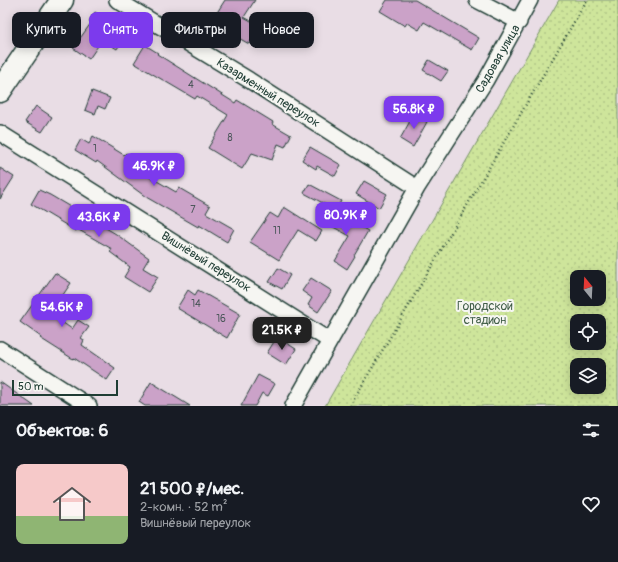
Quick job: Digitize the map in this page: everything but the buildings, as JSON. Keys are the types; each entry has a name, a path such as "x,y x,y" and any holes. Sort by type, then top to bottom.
{"main road":[{"path":"0,91 62,0"}],"street":[{"name":"Казарменный переулок","path":"117,0 249,80 417,188"},
{"path":"477,0 519,22"},
{"name":"Садовая улица","path":"293,406 417,188 486,80 530,0"},
{"name":"Вишнёвый переулок","path":"0,133 330,341"},
{"path":"0,349 89,406"}],"path":[{"path":"350,406 588,0"}],"green space":[{"name":"Городской стадион","path":"559,0 618,0 618,406 325,406"}]}
